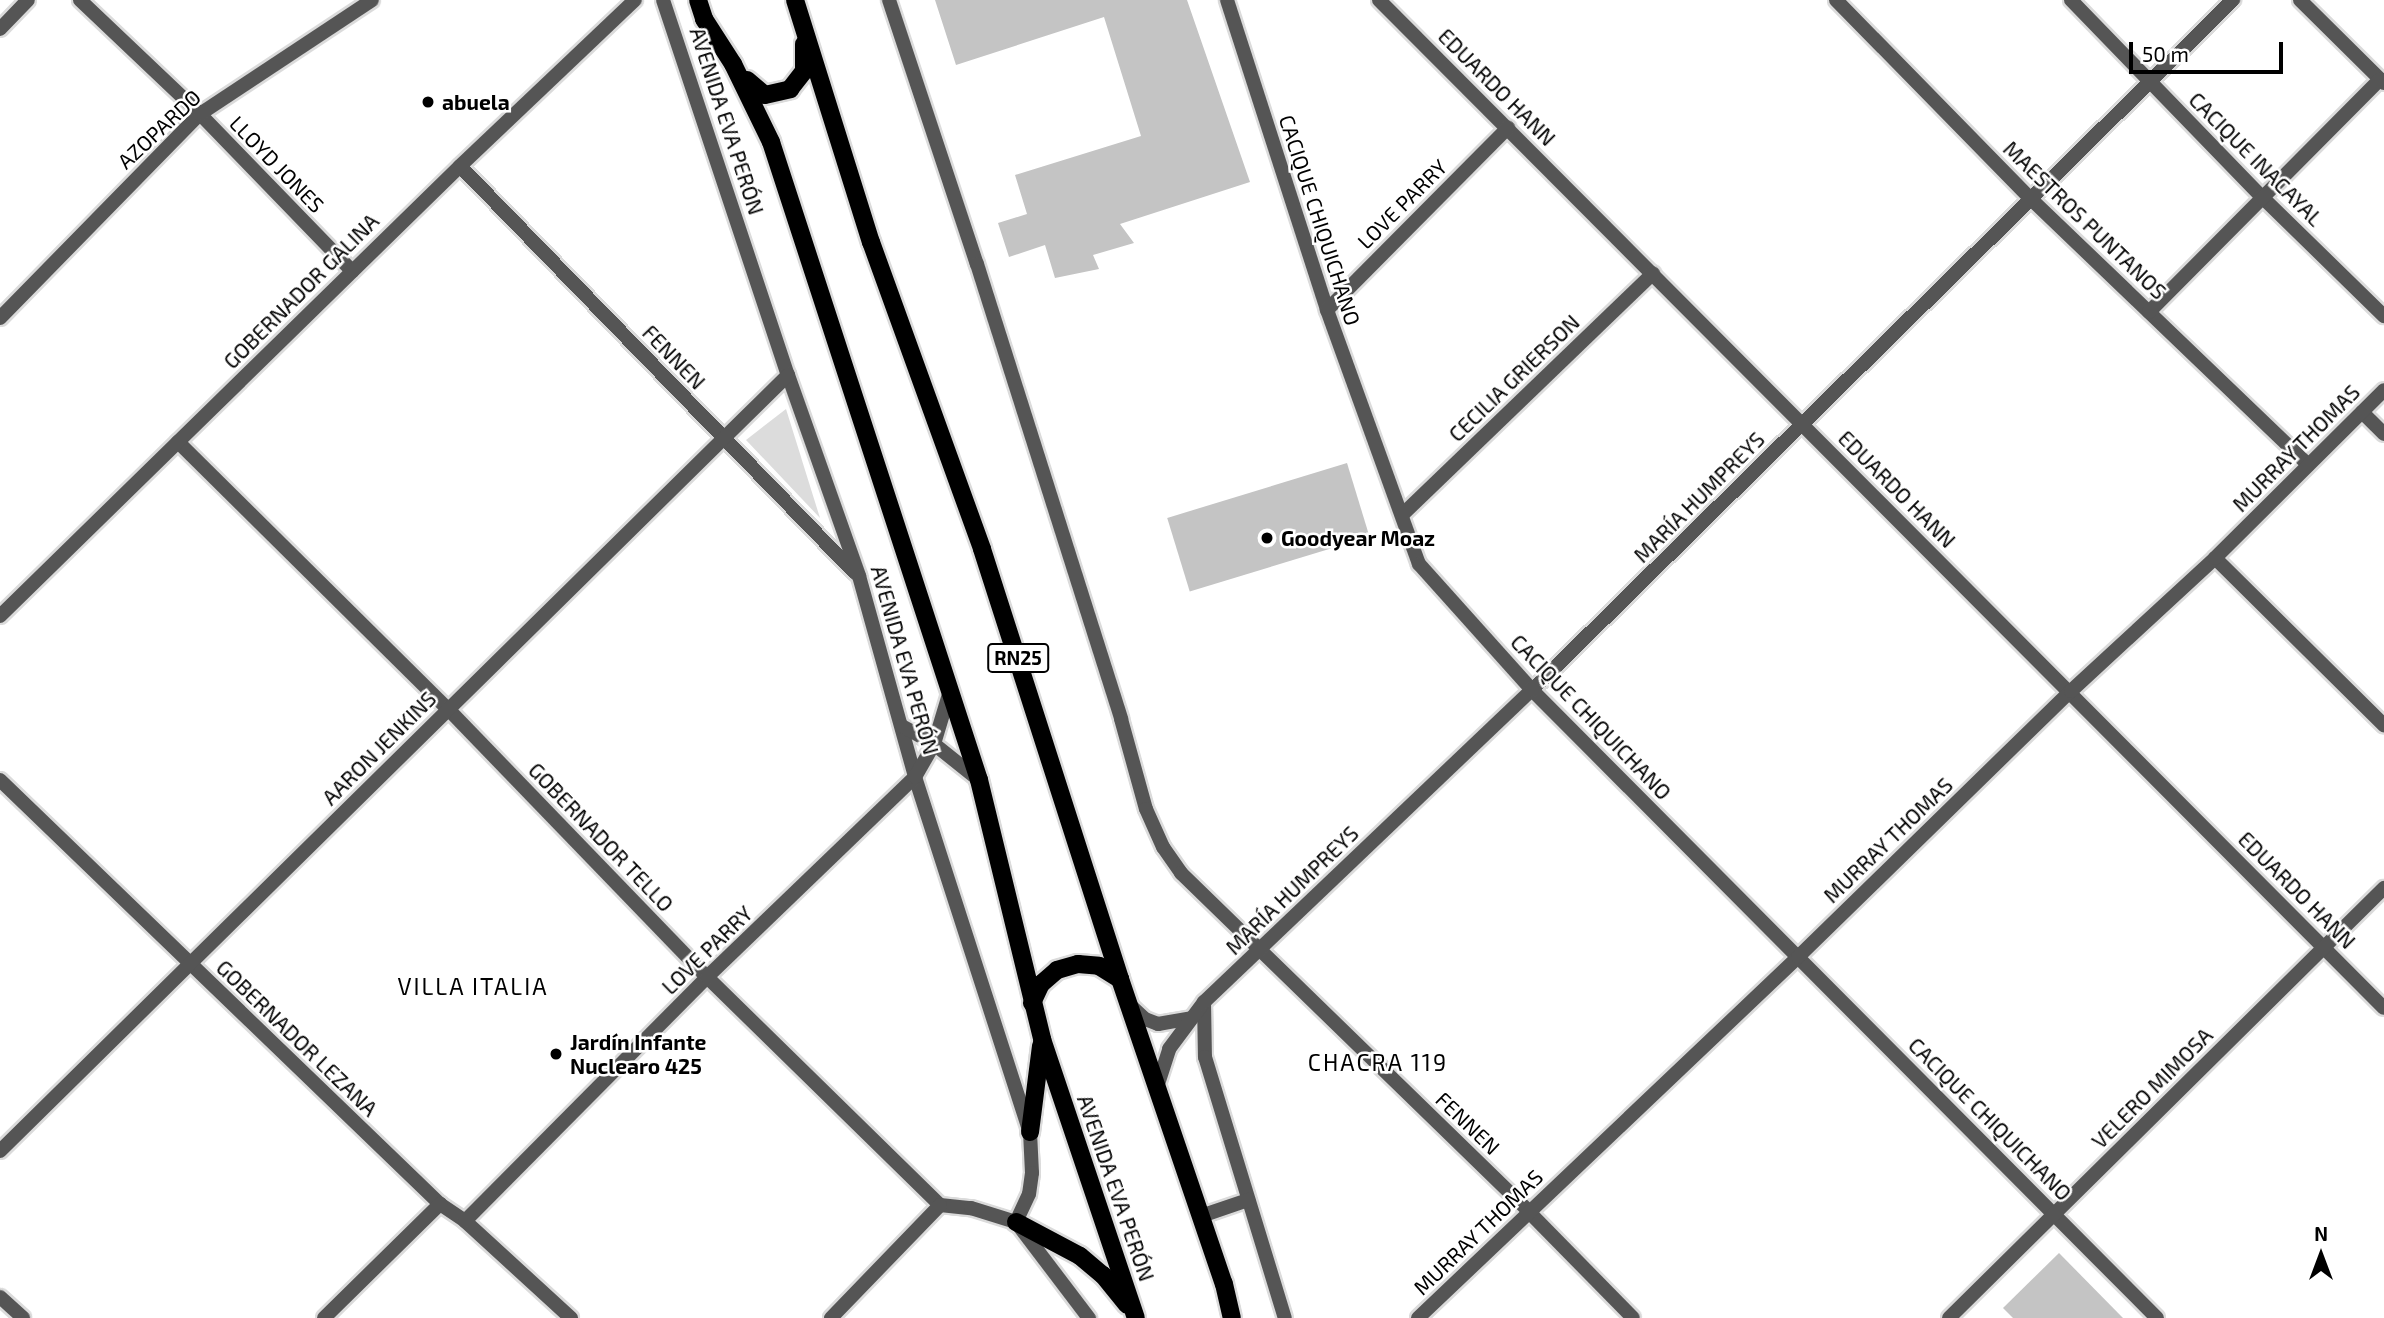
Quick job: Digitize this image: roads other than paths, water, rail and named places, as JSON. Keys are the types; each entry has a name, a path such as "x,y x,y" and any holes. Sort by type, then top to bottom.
{"main road":[{"name":"AVENIDA EVA PERÓN","path":"698,0 704,19 733,64 771,142 979,780 1042,1039 1137,1317"},
{"name":"RN25","path":"795,0 871,242 982,549 1120,979 1224,1284 1233,1318"},
{"path":"733,64 760,94 774,95 790,89 804,71 803,23"},
{"path":"1032,1003 1041,984 1057,970 1078,964 1099,966 1120,979"},
{"path":"1030,1132 1042,1039"},
{"path":"1016,1222 1080,1256 1103,1275 1137,1317"},
{"path":"1219,1318 1224,1284"}],"street":[{"path":"0,29 28,0"},
{"name":"LLOYD JONES","path":"80,0 200,114 352,271"},
{"name":"AZOPARDO","path":"0,318 200,114 372,0"},
{"name":"GOBERNADOR GALINA","path":"1,612 460,166 635,0"},
{"name":"AVENIDA EVA PERÓN","path":"663,0 788,375 859,576 915,778 1030,1132 1032,1173 1029,1194 1016,1222"},
{"path":"691,0 704,19"},
{"name":"FENNEN","path":"889,0 977,264 1117,706 1146,809 1163,847 1181,873 1529,1212 1633,1318"},
{"name":"CACIQUE CHIQUICHANO","path":"1227,0 1327,310 1403,514 1410,546 1419,564 1532,690 2157,1318"},
{"name":"EDUARDO HANN","path":"1379,0 2071,691 2384,1008"},
{"name":"MAESTROS PUNTANOS","path":"1836,0 2031,199 2308,466"},
{"name":"CACIQUE INACAYAL","path":"2071,0 2261,196 2384,316"},
{"name":"MARÍA HUMPREYS","path":"1157,1087 1170,1049 1204,1002 1532,690 2233,0"},
{"path":"2149,312 2261,196 2382,81 2300,0"},
{"name":"LOVE PARRY","path":"1327,310 1508,128"},
{"name":"FENNEN","path":"460,166 859,576"},
{"name":"CECILIA GRIERSON","path":"1403,514 1653,273"},
{"name":"AARON JENKINS","path":"0,1151 788,375"},
{"name":"MURRAY THOMAS","path":"1418,1318 1798,957 2071,691 2215,558 2384,390"},
{"path":"2362,412 2384,434"},
{"name":"GOBERNADOR TELLO","path":"178,442 448,709 707,977 940,1205"},
{"path":"2215,558 2384,725"},
{"name":"LOVE PARRY","path":"465,1221 707,977 915,778 934,744 950,691"},
{"path":"902,726 934,744 979,780"},
{"name":"GOBERNADOR LEZANA","path":"0,780 440,1204 465,1221 571,1318"},
{"name":"VELERO MIMOSA","path":"1949,1318 2384,888"},
{"path":"1204,1002 1205,1057 1285,1318"},
{"path":"1130,1005 1145,1019 1158,1024 1191,1018"},
{"path":"1201,1216 1248,1200"},
{"path":"324,1318 440,1204"},
{"path":"831,1318 940,1205 971,1208 1016,1222 1089,1318"},
{"path":"0,1297 23,1318"}],"place":[{"name":"abuela","path":"428,102"},
{"name":"Goodyear Moaz","path":"1267,538"},
{"name":"Jardín Infante Nuclearo 425","path":"556,1054"}],"district":[{"name":"VILLA ITALIA","path":"473,986"},
{"name":"CHACRA 119","path":"1378,1062"}]}
